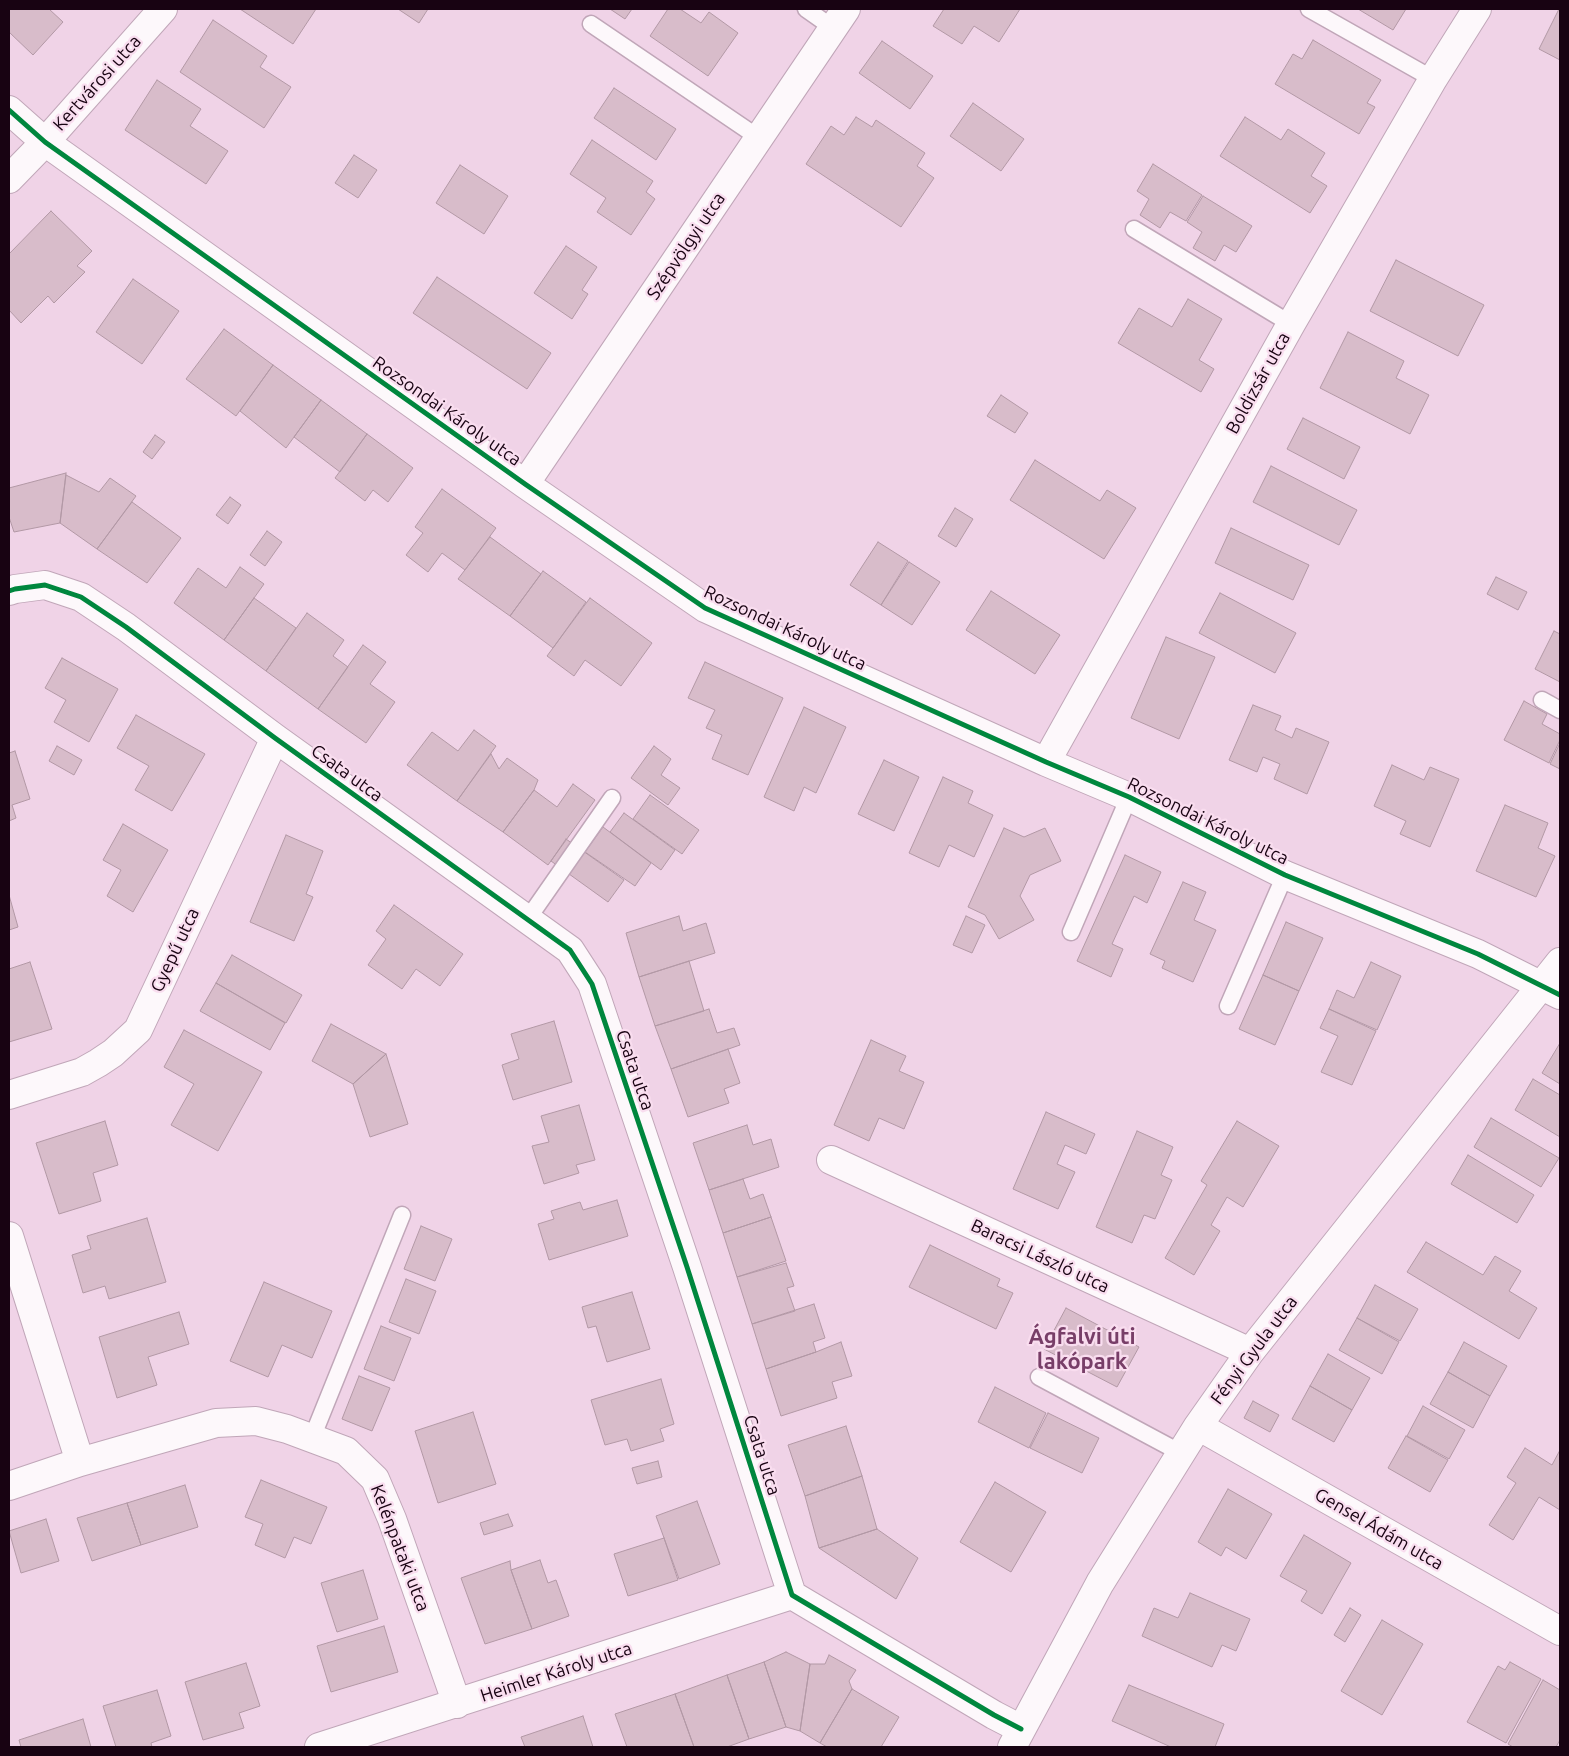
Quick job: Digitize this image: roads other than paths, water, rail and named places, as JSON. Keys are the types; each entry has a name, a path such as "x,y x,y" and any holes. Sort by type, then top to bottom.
{"street":[{"name":"Kertvárosi utca","path":"9,179 45,142 163,9"},
{"name":"Boldizsár utca","path":"1046,762 1291,324 1433,79 1477,9"},
{"name":"Szépvölgyi utca","path":"525,484 839,18"},
{"name":"Rozsondai Károly utca","path":"9,110 45,142 525,484 705,608 1128,797 1285,874 1478,954 1551,990"},
{"name":"Csata utca","path":"9,591 44,586 81,597 126,627 276,738 570,950 592,984 687,1266 792,1595"},
{"name":"Gyepű utca","path":"9,1095 90,1068 113,1053 138,1030 276,738"},
{"name":"Fényi Gyula utca","path":"1017,1738 1100,1583 1198,1426 1250,1352 1551,990 1560,962"},
{"name":"Baracsi László utca","path":"830,1160 1250,1352"},
{"path":"9,1236 80,1462"},
{"name":"Kelénpataki utca","path":"9,1486 80,1462 216,1423 256,1421 312,1438 346,1451 374,1479 392,1519 457,1704"},
{"name":"Gensel Ádám utca","path":"1198,1426 1560,1631"},
{"name":"Heimler Károly utca","path":"319,1747 792,1595"},
{"path":"792,1595 994,1715 1017,1738"}],"lane":[{"path":"806,9 839,18"},
{"path":"1309,9 1433,79"},
{"path":"591,24 759,138"},
{"path":"1134,229 1291,324"},
{"path":"1542,700 1560,710"},
{"path":"1071,932 1128,797"},
{"path":"527,920 612,798"},
{"path":"1228,1006 1285,874"},
{"path":"312,1438 402,1215"},
{"path":"1039,1377 1181,1453"}],"district":[{"name":"Ágfalvi úti lakópark","path":"1082,1350"}]}
